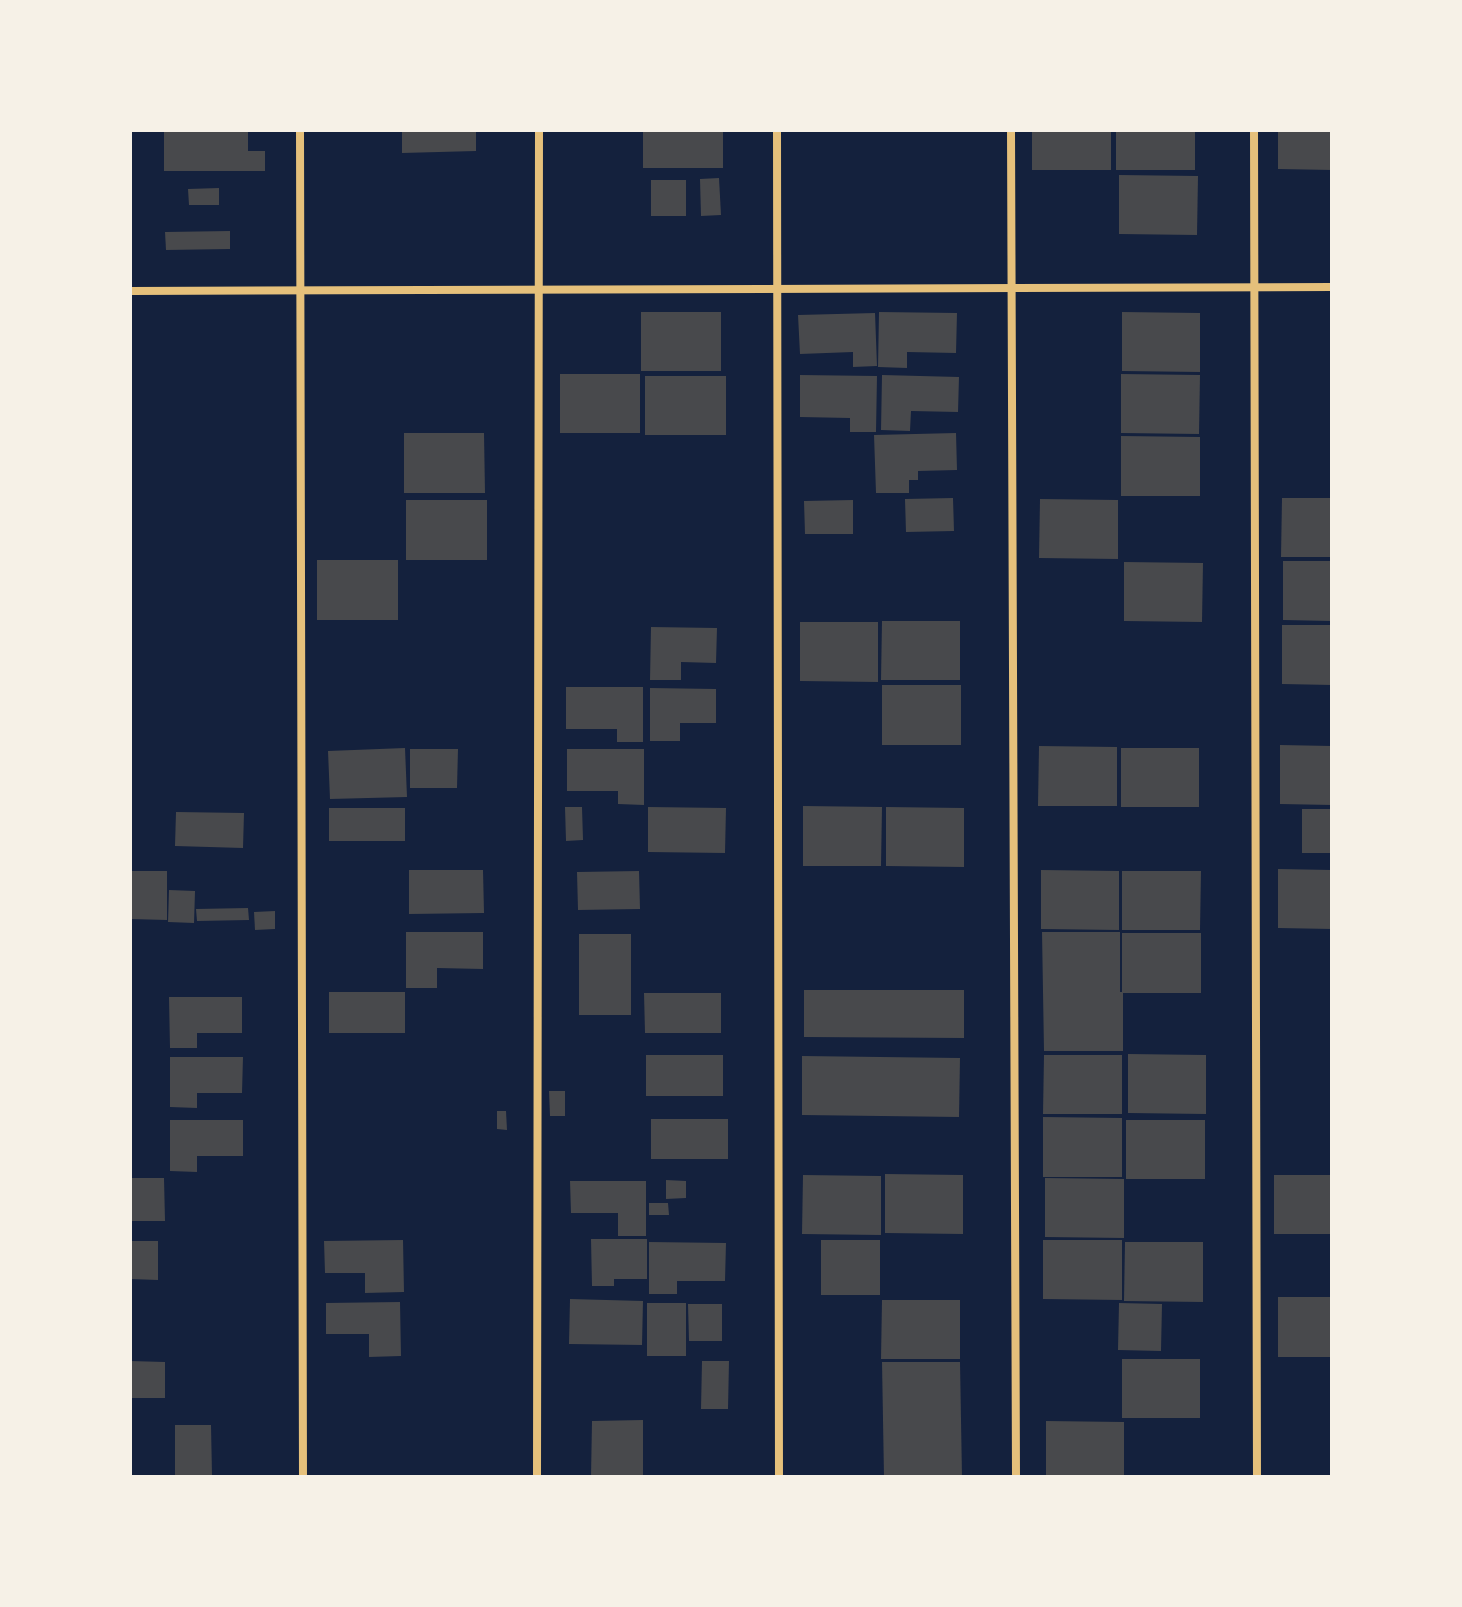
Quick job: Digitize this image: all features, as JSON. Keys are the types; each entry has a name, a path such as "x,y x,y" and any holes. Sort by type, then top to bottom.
{"street":[{"path":"300,130 303,1477"},
{"path":"537,1477 539,130"},
{"path":"777,130 779,1477"},
{"path":"1011,130 1016,1477"},
{"path":"1254,130 1257,1477"},
{"path":"130,291 1332,287"}],"building":[{"path":"164,130 248,130 248,151 265,151 265,171 164,171"},
{"path":"402,130 476,130 476,151 402,153"},
{"path":"643,130 723,130 723,168 643,168"},
{"path":"1032,130 1111,130 1111,170 1032,170"},
{"path":"1116,130 1195,130 1195,170 1116,170"},
{"path":"1278,130 1332,130 1332,170 1278,169"},
{"path":"1119,175 1198,176 1197,235 1119,234"},
{"path":"719,178 721,215 701,216 700,179"},
{"path":"651,180 686,180 686,216 651,216"},
{"path":"219,188 219,205 189,205 188,189"},
{"path":"230,231 230,249 166,250 165,232"},
{"path":"641,312 721,312 721,371 641,371"},
{"path":"879,312 957,313 956,353 907,352 907,368 878,367"},
{"path":"1122,312 1200,313 1200,372 1122,371"},
{"path":"875,313 877,366 853,367 853,352 800,354 798,315"},
{"path":"560,374 640,374 640,433 560,433"},
{"path":"1121,374 1200,375 1199,434 1121,433"},
{"path":"800,375 877,376 876,432 850,432 850,418 800,417"},
{"path":"882,375 959,377 958,412 911,411 910,431 881,430"},
{"path":"645,376 726,376 726,435 645,435"},
{"path":"404,433 484,433 485,493 404,493"},
{"path":"956,433 957,470 918,471 918,480 909,480 909,493 876,493 874,435"},
{"path":"1121,436 1200,437 1200,496 1121,496"},
{"path":"953,498 954,531 906,532 905,499"},
{"path":"1282,498 1332,498 1332,557 1281,557"},
{"path":"1040,499 1118,500 1118,559 1039,558"},
{"path":"406,500 487,500 487,560 406,560"},
{"path":"853,500 853,534 805,534 804,501"},
{"path":"317,560 398,560 398,620 317,620"},
{"path":"1283,561 1332,561 1332,621 1283,620"},
{"path":"1124,562 1203,563 1202,622 1124,621"},
{"path":"882,621 960,621 960,680 881,680"},
{"path":"800,622 878,622 878,682 800,681"},
{"path":"1282,625 1332,625 1332,685 1282,684"},
{"path":"651,627 717,628 716,663 681,662 681,680 650,680"},
{"path":"882,685 961,685 961,745 882,745"},
{"path":"566,687 643,687 643,742 617,742 617,729 566,729"},
{"path":"650,688 716,689 716,723 680,723 680,741 650,741"},
{"path":"1280,745 1332,746 1332,805 1280,804"},
{"path":"1039,746 1117,747 1117,806 1038,806"},
{"path":"405,748 407,797 330,799 328,751"},
{"path":"1121,748 1199,748 1199,807 1121,807"},
{"path":"410,749 458,749 457,788 410,788"},
{"path":"567,749 644,749 644,805 618,804 618,791 567,791"},
{"path":"803,806 882,807 881,866 803,866"},
{"path":"565,807 582,807 583,840 566,841"},
{"path":"648,807 726,808 725,853 648,852"},
{"path":"886,807 964,808 964,867 886,866"},
{"path":"329,808 405,808 405,841 329,841"},
{"path":"1302,809 1332,809 1332,853 1302,853"},
{"path":"176,812 244,813 243,848 175,846"},
{"path":"1278,869 1332,870 1332,929 1278,928"},
{"path":"409,870 483,870 484,913 409,914"},
{"path":"1041,870 1119,871 1119,930 1041,929"},
{"path":"130,871 167,871 167,920 130,919"},
{"path":"639,871 640,909 578,910 577,872"},
{"path":"1122,871 1201,871 1200,930 1122,930"},
{"path":"169,890 195,891 194,923 168,922"},
{"path":"248,908 249,920 197,921 196,909"},
{"path":"275,911 275,929 255,930 254,912"},
{"path":"406,932 483,932 483,969 437,968 437,988 406,988"},
{"path":"1042,932 1120,932 1120,992 1122,933 1201,933 1201,993 1123,993 1123,1051 1044,1051"},
{"path":"579,934 631,934 631,1015 579,1015"},
{"path":"804,990 964,990 964,1038 804,1037"},
{"path":"329,992 405,992 405,1033 329,1033"},
{"path":"644,993 721,993 721,1033 645,1033"},
{"path":"169,997 242,997 242,1033 197,1033 197,1048 170,1048"},
{"path":"1128,1054 1206,1055 1206,1114 1128,1113"},
{"path":"646,1055 723,1055 723,1096 646,1096"},
{"path":"1044,1055 1122,1055 1122,1114 1043,1114"},
{"path":"802,1056 960,1058 959,1117 802,1115"},
{"path":"170,1057 243,1057 242,1093 197,1093 197,1108 170,1107"},
{"path":"549,1091 565,1091 565,1116 550,1116"},
{"path":"497,1111 506,1111 507,1130 497,1129"},
{"path":"1043,1117 1122,1118 1122,1177 1043,1177"},
{"path":"651,1119 728,1119 728,1159 651,1159"},
{"path":"170,1120 243,1120 243,1156 197,1156 197,1172 170,1171"},
{"path":"1126,1120 1205,1120 1205,1179 1126,1179"},
{"path":"885,1174 963,1175 963,1234 885,1233"},
{"path":"803,1175 881,1176 881,1235 802,1234"},
{"path":"1274,1175 1332,1175 1332,1234 1274,1234"},
{"path":"130,1178 164,1178 165,1221 130,1221"},
{"path":"1045,1178 1124,1179 1124,1238 1045,1237"},
{"path":"666,1180 686,1181 686,1198 666,1199"},
{"path":"570,1181 646,1181 646,1236 618,1236 618,1213 571,1213"},
{"path":"649,1203 668,1203 669,1215 649,1215"},
{"path":"591,1239 647,1239 647,1279 614,1279 614,1286 592,1286"},
{"path":"403,1240 404,1292 365,1293 365,1273 325,1273 324,1241"},
{"path":"821,1240 880,1240 880,1295 821,1295"},
{"path":"1043,1240 1122,1240 1122,1300 1043,1299"},
{"path":"130,1241 158,1241 158,1280 130,1279"},
{"path":"649,1242 726,1243 725,1281 677,1281 677,1294 649,1294"},
{"path":"1125,1242 1203,1242 1203,1302 1124,1301"},
{"path":"1278,1297 1332,1297 1332,1357 1278,1357"},
{"path":"570,1299 643,1301 642,1345 569,1344"},
{"path":"882,1300 960,1300 960,1359 881,1359"},
{"path":"400,1302 401,1356 369,1357 369,1334 326,1334 326,1303"},
{"path":"647,1303 686,1303 686,1356 647,1356"},
{"path":"1119,1303 1162,1304 1161,1351 1118,1350"},
{"path":"688,1304 722,1304 722,1341 689,1341"},
{"path":"1122,1359 1200,1359 1200,1418 1122,1418"},
{"path":"130,1361 165,1362 165,1398 130,1398"},
{"path":"702,1361 729,1361 728,1409 701,1409"},
{"path":"882,1362 960,1362 962,1477 884,1477"},
{"path":"643,1420 643,1477 591,1477 592,1421"},
{"path":"1046,1421 1124,1422 1124,1477 1046,1477"},
{"path":"175,1425 211,1425 212,1475 175,1476"}]}
